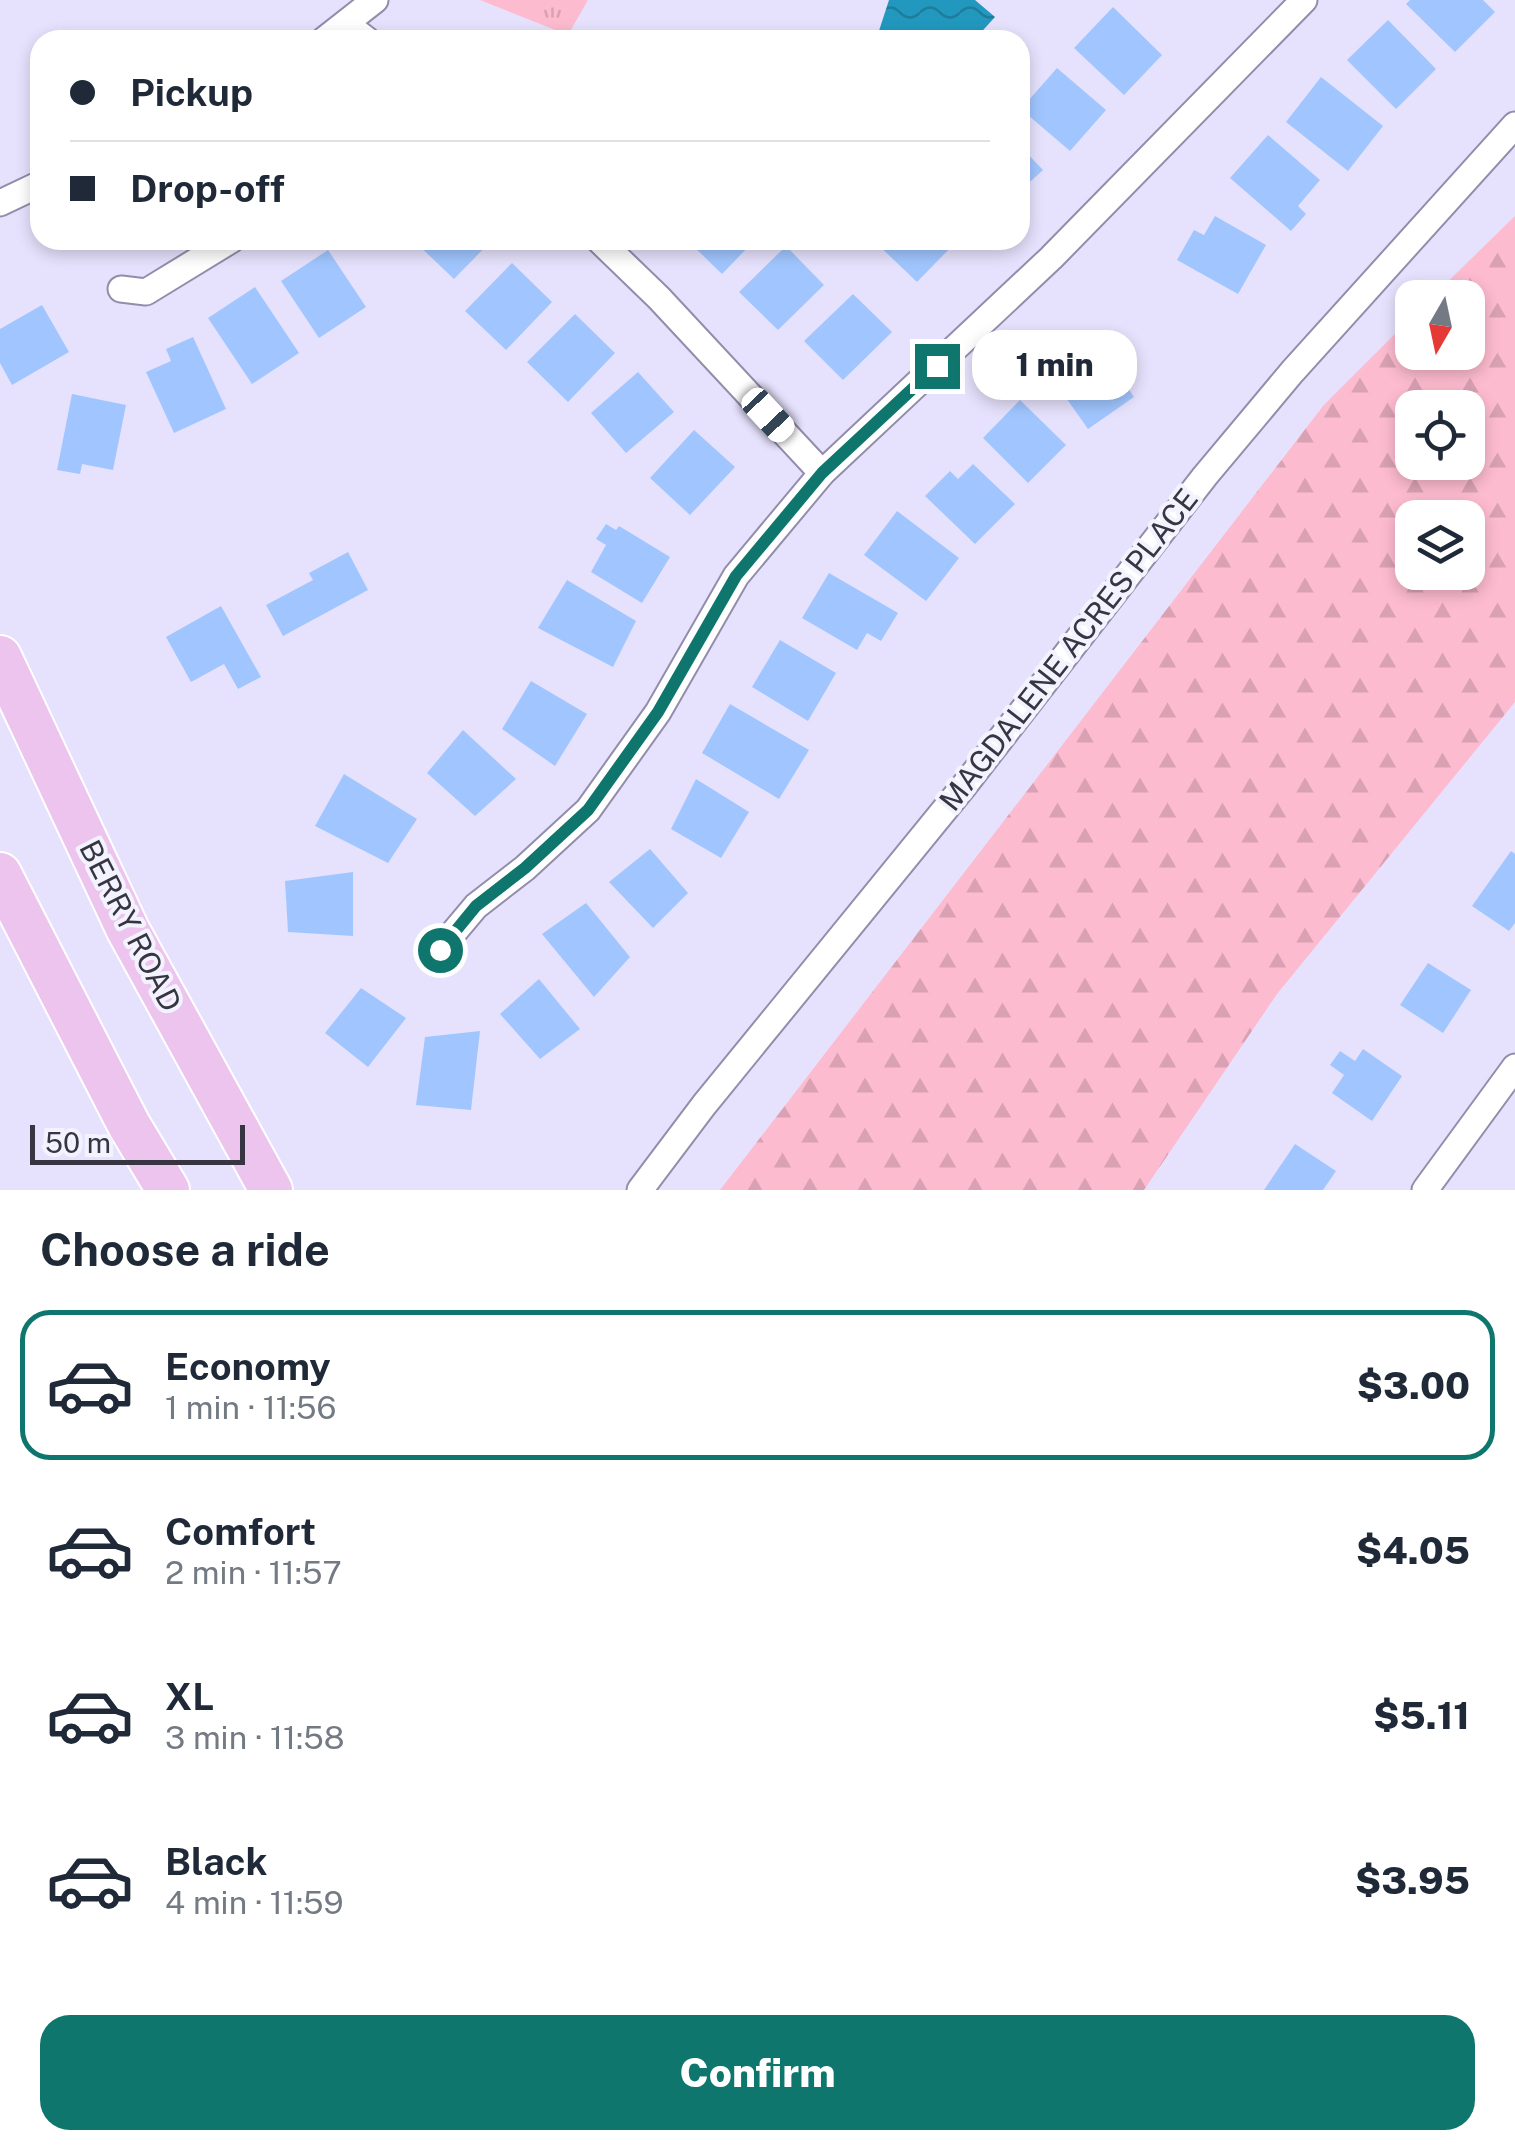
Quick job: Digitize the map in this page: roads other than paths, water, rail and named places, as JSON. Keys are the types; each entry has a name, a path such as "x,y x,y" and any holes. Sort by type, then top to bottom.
{"highway":[{"name":"BERRY ROAD","path":"0,657 128,930 271,1190"},
{"path":"0,874 129,1126 168,1190"}],"street":[{"path":"338,30 374,0"},
{"path":"440,950 476,906 525,868 588,810 658,712 736,576 822,473 1051,258 1304,0"},
{"path":"346,24 354,30"},
{"name":"MAGDALENE ACRES PLACE","path":"640,1190 1218,461 1515,124"},
{"path":"0,203 30,189"},
{"path":"121,289 146,292 215,250"},
{"path":"610,250 822,473"},
{"path":"1425,1190 1512,1079"}],"water":[{"path":"889,0 975,0 995,17 983,30 879,30"}]}
